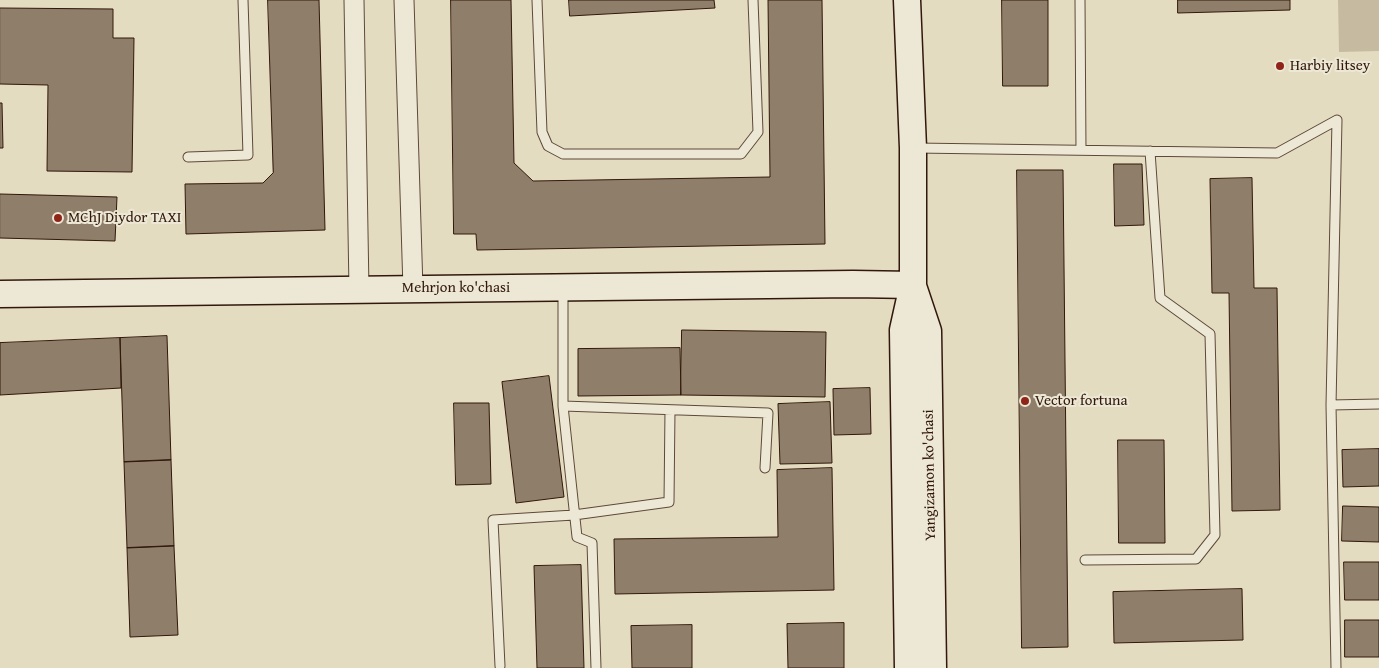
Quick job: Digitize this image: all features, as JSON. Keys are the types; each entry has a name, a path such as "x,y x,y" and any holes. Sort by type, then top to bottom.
{"main road":[{"name":"Yangizamon ko'chasi","path":"907,0 913,148 913,285 903,330 908,668"},
{"name":"Mehrjon ko'chasi","path":"0,294 853,284 913,285"},
{"name":"Yangizamon ko'chasi","path":"913,285 928,331 933,668"}],"street":[{"path":"354,0 359,289"},
{"path":"404,0 413,289"}],"lane":[{"path":"188,157 248,155 243,0"},
{"path":"537,0 542,132 548,146 563,154 741,154 758,132 753,0"},
{"path":"1080,0 1081,150"},
{"path":"913,148 1277,153 1336,120 1331,405 1336,668"},
{"path":"1085,560 1196,559 1215,535 1210,334 1160,298 1150,151"},
{"path":"563,288 563,406 577,537 592,543 596,668"},
{"path":"1331,405 1379,404"},
{"path":"563,406 768,413 765,468"},
{"path":"500,666 493,520 574,515 669,502 670,410"}],"shaded area":[{"path":"1338,0 1379,0 1379,51 1339,52"}],"building":[{"path":"268,0 319,0 325,230 186,234 185,184 263,183 273,173"},
{"path":"451,0 511,0 514,163 533,181 770,177 768,0 822,0 825,244 477,250 476,234 454,234"},
{"path":"569,0 714,0 715,8 570,16"},
{"path":"1002,0 1048,0 1048,86 1003,86"},
{"path":"1178,0 1290,0 1290,10 1178,13"},
{"path":"0,8 113,9 113,38 134,38 132,172 47,171 48,85 0,84"},
{"path":"0,103 2,103 3,148 0,148"},
{"path":"1114,164 1142,164 1144,225 1115,226"},
{"path":"1017,170 1063,170 1068,647 1022,648"},
{"path":"1252,178 1254,288 1277,288 1280,510 1232,511 1229,293 1212,293 1210,179"},
{"name":"MChJ Diydor TAXI","path":"0,194 117,197 115,241 0,238"},
{"path":"682,330 826,332 825,397 681,395"},
{"path":"167,336 171,460 124,462 120,338"},
{"path":"120,338 121,388 0,395 0,343"},
{"path":"680,348 681,395 578,396 578,349"},
{"path":"549,376 564,497 516,503 502,382"},
{"path":"870,388 871,434 834,435 833,389"},
{"path":"830,402 832,463 780,464 778,404"},
{"path":"454,403 489,403 491,484 456,485"},
{"path":"1118,440 1164,440 1165,543 1119,543"},
{"path":"1379,449 1379,486 1343,487 1342,450"},
{"path":"171,460 174,546 127,548 124,462"},
{"path":"832,468 834,590 615,594 614,539 778,537 777,470"},
{"path":"1343,506 1379,507 1379,542 1342,541"},
{"path":"174,546 178,635 130,637 127,548"},
{"path":"1344,562 1379,562 1379,600 1345,600"},
{"path":"581,565 584,668 537,668 534,566"},
{"path":"1242,589 1243,640 1114,643 1113,592"},
{"path":"1345,620 1379,620 1379,657 1345,657"},
{"path":"844,623 844,668 788,668 787,624"},
{"path":"692,625 692,668 632,668 631,626"}],"place":[{"name":"Harbiy litsey","path":"1280,66"},
{"name":"MChJ Diydor TAXI","path":"58,218"},
{"name":"Vector fortuna","path":"1025,401"}]}
